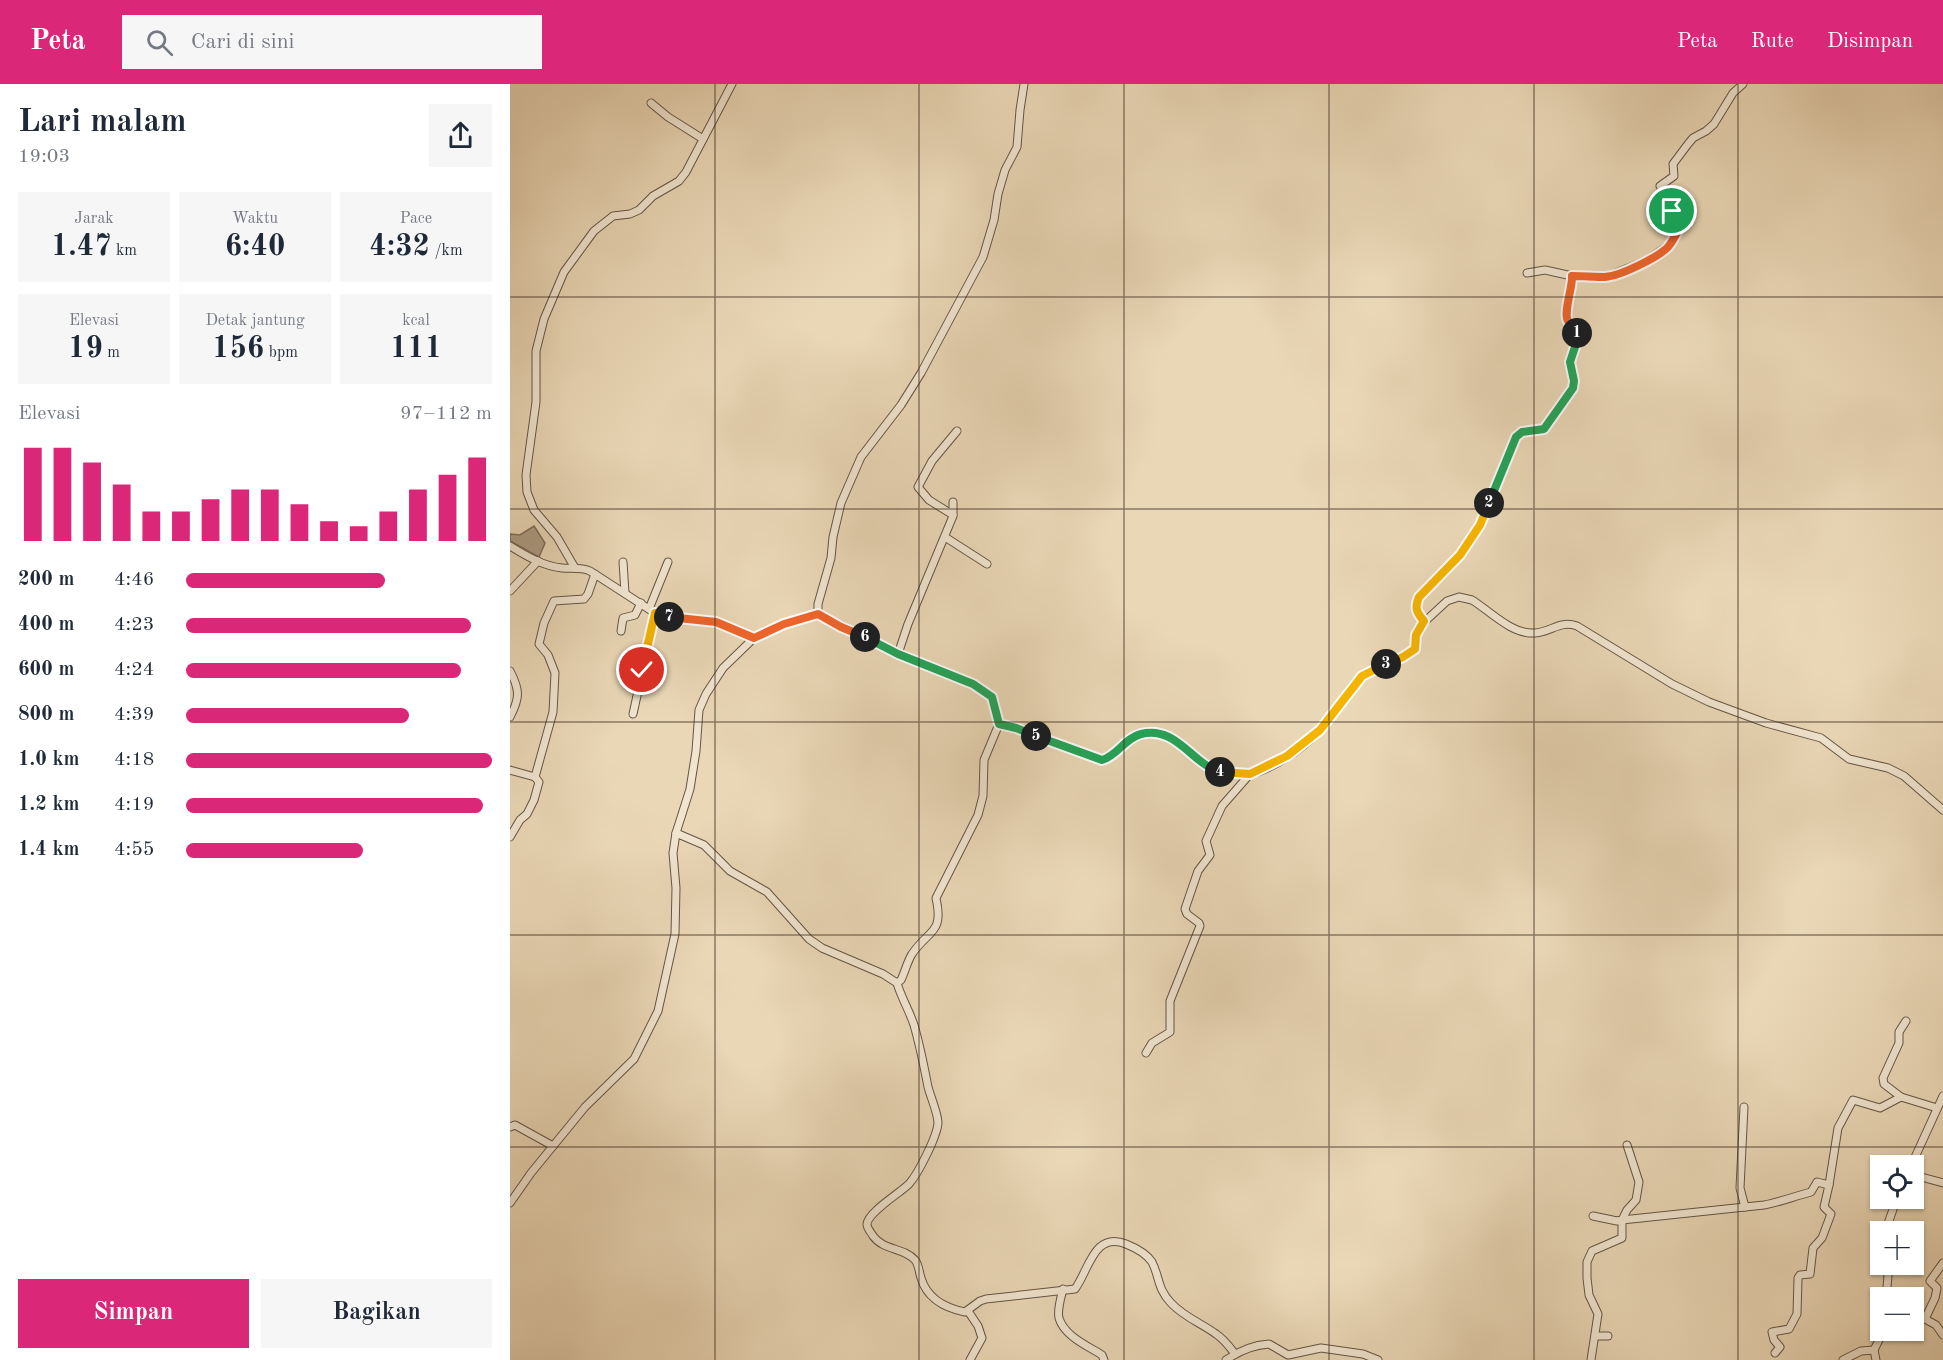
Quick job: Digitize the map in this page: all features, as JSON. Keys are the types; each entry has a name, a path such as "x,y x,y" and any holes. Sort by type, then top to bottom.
{"street":[{"path":"575,568 556,537 534,510 527,492 526,475 536,402 536,351 544,319 564,272 594,231 613,216 636,212 653,196 679,181 686,172 732,84"},
{"path":"818,614 818,604 831,558 841,503 861,457 901,405 921,373 982,257 994,220 1005,170 1017,147 1024,84"},
{"path":"1527,273 1545,270 1572,276 1606,277 1646,261 1669,245 1682,221 1671,210 1660,186 1674,176 1673,164 1688,144 1714,124 1733,93 1743,84"},
{"path":"651,103 668,117 703,139"},
{"path":"1424,621 1417,612 1416,604 1419,597 1455,560 1480,525 1516,437 1522,432 1544,429 1571,393 1574,384 1571,358 1578,336 1566,315 1572,276"},
{"path":"953,515 929,500 918,487 932,461 957,431"},
{"path":"898,654 953,515 953,502"},
{"path":"945,537 987,564"},
{"path":"510,546 537,561 560,567 585,569 652,611 678,619 716,622 754,638"},
{"path":"510,591 537,561"},
{"path":"623,562 625,593"},
{"path":"633,714 652,611 668,562"},
{"path":"535,777 553,712 555,673 548,655 539,644 544,623 554,601 584,598 588,594 595,574"},
{"path":"999,724 1016,728 1102,760 1109,758 1132,738 1142,733 1164,736 1185,746 1205,765 1216,771 1225,774 1250,774 1276,763 1305,743 1329,721 1362,676 1415,649 1416,635 1424,621 1447,601 1466,597 1516,630 1542,632 1563,624 1577,627 1672,684 1709,702 1766,723 1821,738 1849,759 1888,768 1904,776 1943,810"},
{"path":"621,631 624,618 635,615 641,603"},
{"path":"510,1203 585,1107 634,1059 658,1011 675,934 676,888 673,853 676,833 690,789 699,710 706,694 723,668 754,638 784,624 818,614 898,654 973,684 992,697 999,724 984,760 983,796 978,815 936,898 939,912 938,922 933,932 914,952 901,980 897,983"},
{"path":"510,671 518,697 510,717"},
{"path":"510,770 535,777 539,782 527,814 520,820 510,837"},
{"path":"1146,1053 1152,1043 1168,1034 1171,1029 1170,1001 1200,926 1187,915 1185,909 1200,868 1210,855 1207,838 1224,802 1250,774"},
{"path":"676,833 704,845 730,871 767,892 809,939 822,948 883,974 897,983 924,1060 938,1125 915,1176 897,1196 869,1218 868,1229 878,1243 902,1252 915,1260 925,1288 932,1297 962,1312 968,1311 986,1299 1075,1289 1091,1258 1104,1244 1117,1240 1134,1247 1148,1258 1152,1263 1159,1287 1171,1303 1192,1321 1217,1334 1235,1354"},
{"path":"1906,1021 1899,1032 1899,1044 1883,1078 1884,1084 1901,1097 1937,1108"},
{"path":"1776,1353 1780,1347 1774,1340 1772,1332 1789,1329 1797,1315 1799,1275 1811,1273 1813,1248 1822,1238 1830,1216 1831,1212 1824,1207 1838,1128 1853,1100 1880,1108 1901,1097"},
{"path":"1916,1155 1943,1097"},
{"path":"1744,1107 1740,1192 1745,1207"},
{"path":"510,1127 515,1125 553,1146"},
{"path":"1591,1360 1598,1314 1589,1294 1587,1262 1592,1251 1622,1238 1622,1220 1636,1200 1639,1182 1627,1145"},
{"path":"1924,1178 1943,1183"},
{"path":"1593,1216 1617,1221 1745,1207 1783,1202 1796,1195 1809,1193 1817,1182 1829,1185"},
{"path":"1943,1263 1930,1281 1937,1288 1925,1319 1936,1325 1943,1335"},
{"path":"1063,1289 1059,1315 1061,1321 1071,1334 1102,1355 1104,1360"},
{"path":"968,1311 978,1326 982,1338 970,1360"},
{"path":"1596,1336 1608,1336"},
{"path":"1876,1360 1874,1350 1878,1341"},
{"path":"1226,1360 1255,1346 1269,1344 1288,1356 1321,1348 1363,1354 1378,1360"},
{"path":"1843,1360 1861,1351 1874,1350"}],"shaded area":[{"path":"534,526 545,543 539,557 510,541 510,534 520,535"}],"route":[{"path":"642,670 655,613 678,619 716,622 754,638 784,624 818,614 898,654 973,684 992,697 999,724 1016,728 1095,758 1102,760 1109,758 1132,738 1142,733 1175,740 1205,765 1225,774 1250,774 1276,763 1305,743 1329,721 1362,676 1415,649 1416,635 1424,621 1417,612 1416,604 1419,597 1460,555 1480,525 1516,437 1522,432 1544,429 1571,393 1574,381 1571,358 1578,338 1566,315 1572,276 1615,275 1646,261 1665,249 1682,224 1681,219 1672,211"}]}
